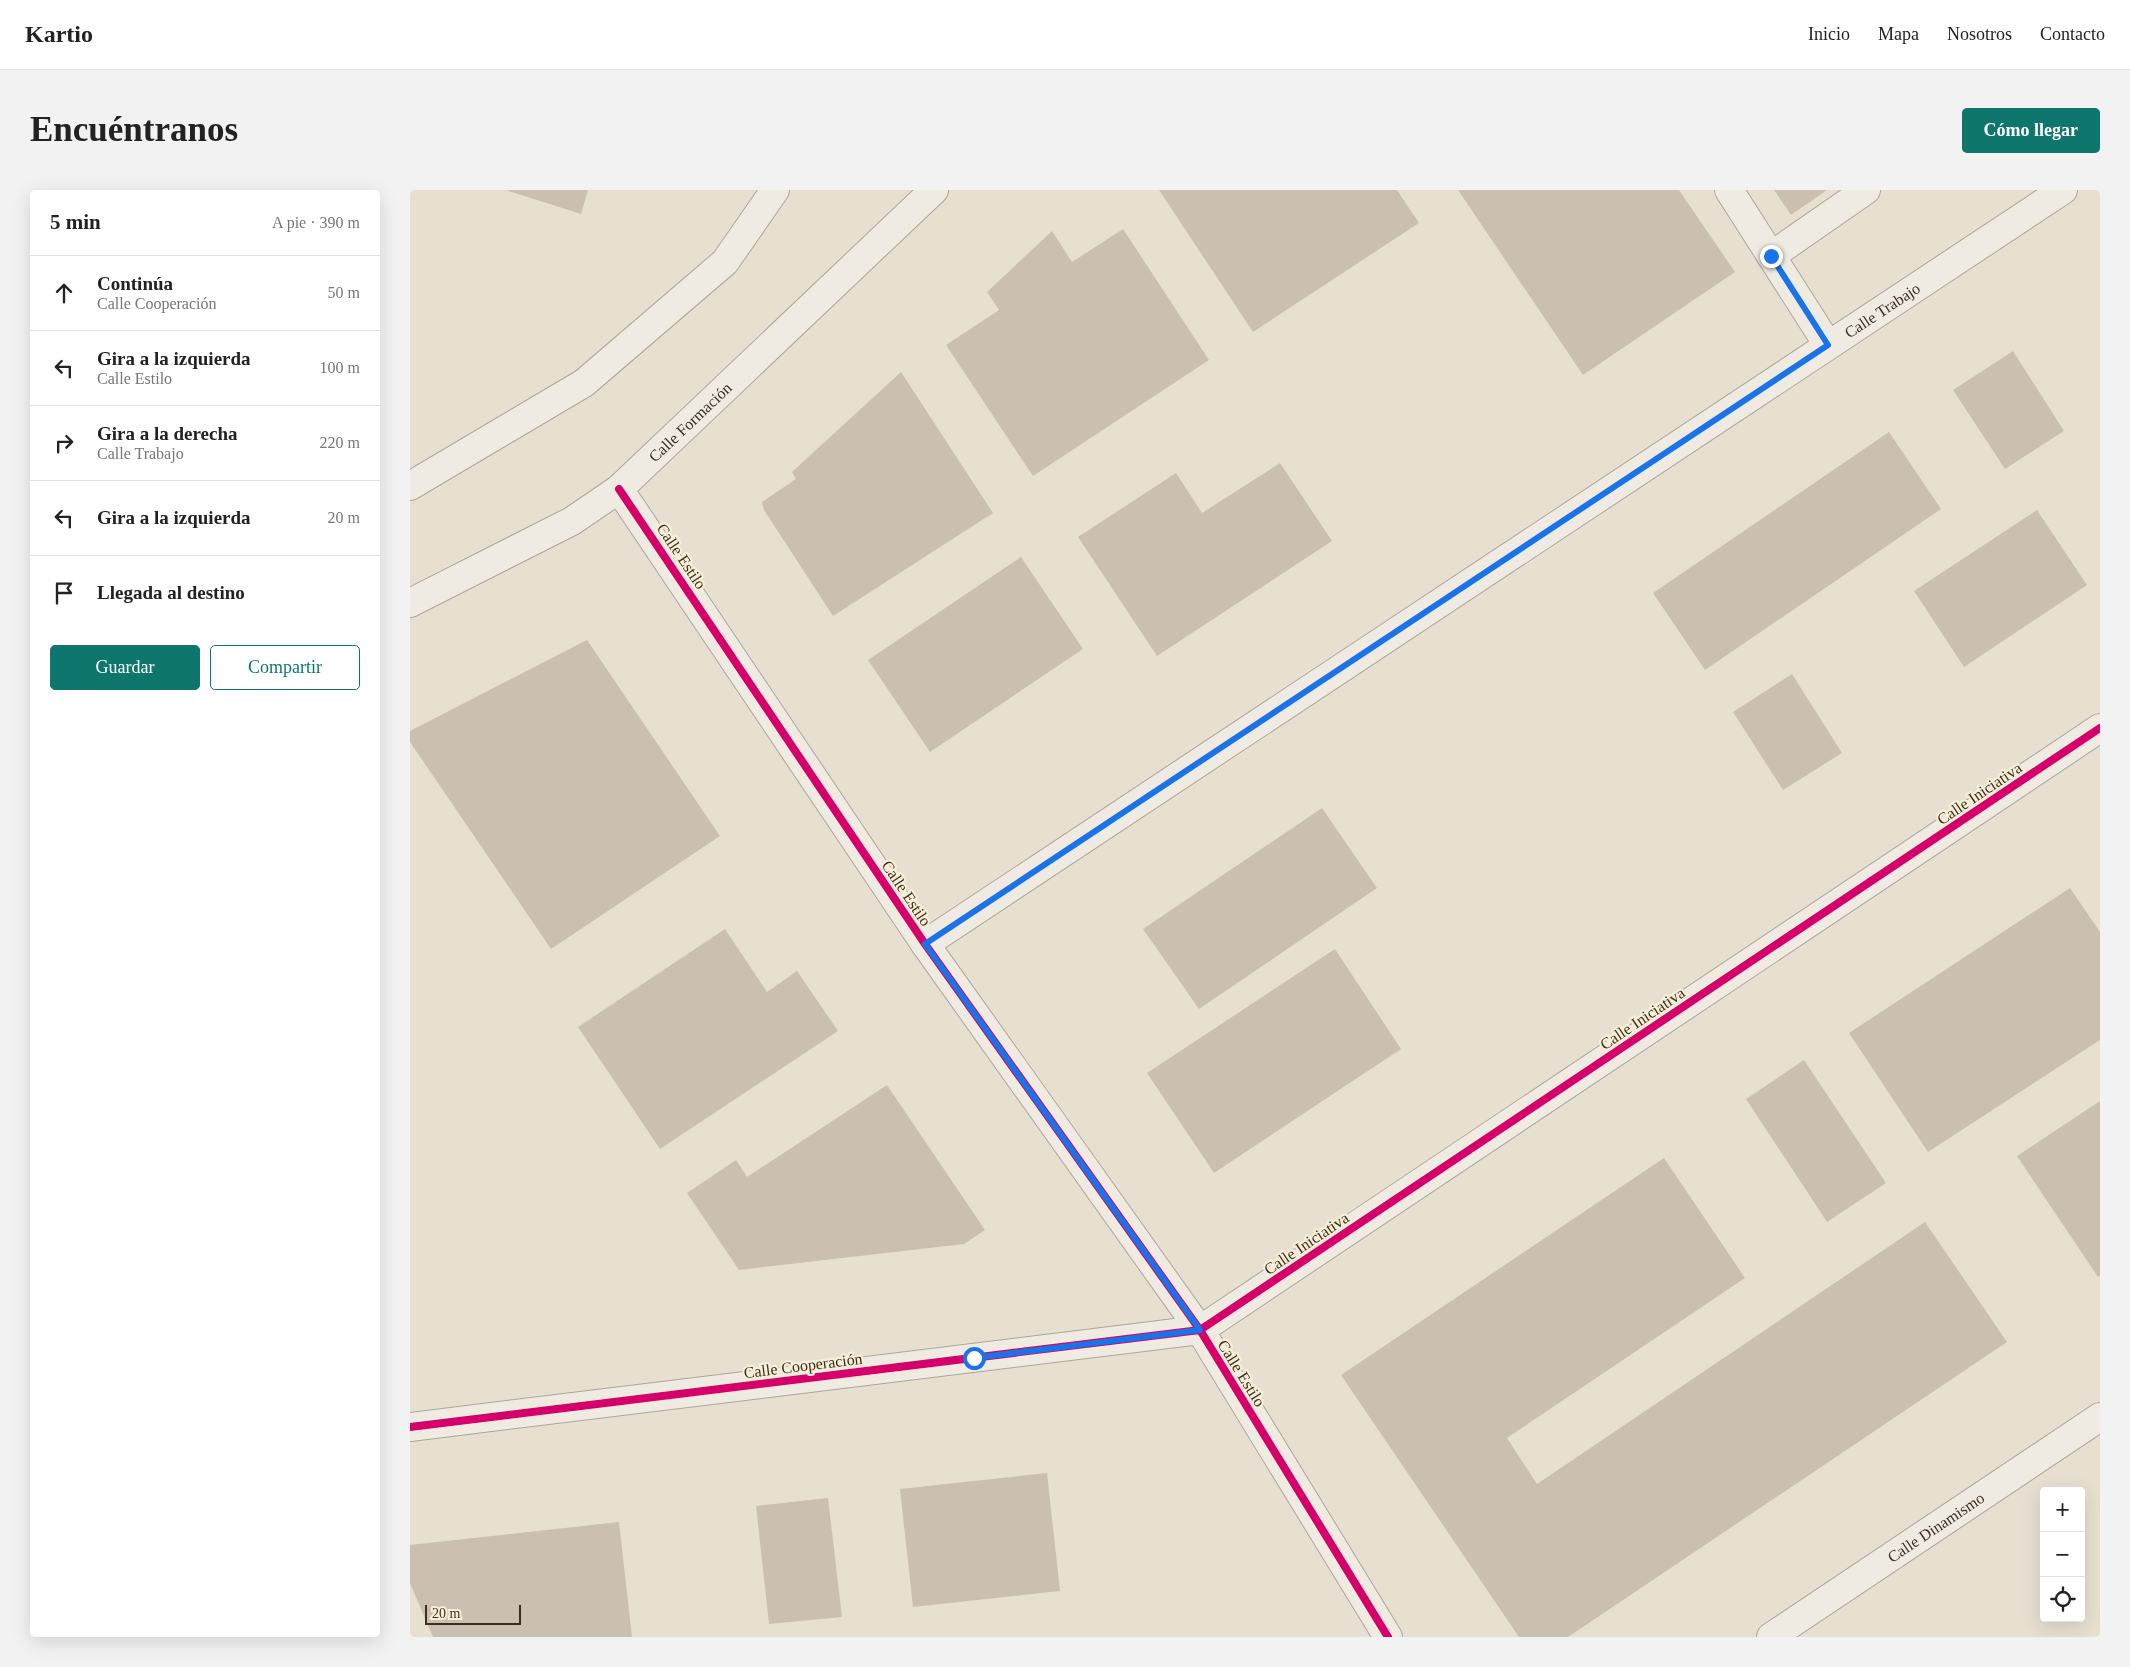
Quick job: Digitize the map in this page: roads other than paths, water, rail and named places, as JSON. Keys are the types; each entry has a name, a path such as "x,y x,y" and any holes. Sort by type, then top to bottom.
{"street":[{"path":"410,486 584,383 724,262 775,190"},
{"name":"Calle Formación","path":"410,603 572,521 619,489 934,190"},
{"path":"1729,190 1828,345"},
{"path":"1771,256 1866,190"},
{"name":"Calle Trabajo","path":"925,944 2062,190"},
{"name":"Calle Estilo","path":"619,489 925,944 1200,1330 1388,1637"},
{"name":"Calle Iniciativa","path":"1200,1330 2100,728"},
{"name":"Calle Cooperación","path":"410,1427 1200,1330"},
{"name":"Calle Dinamismo","path":"1771,1637 2100,1418"}]}
